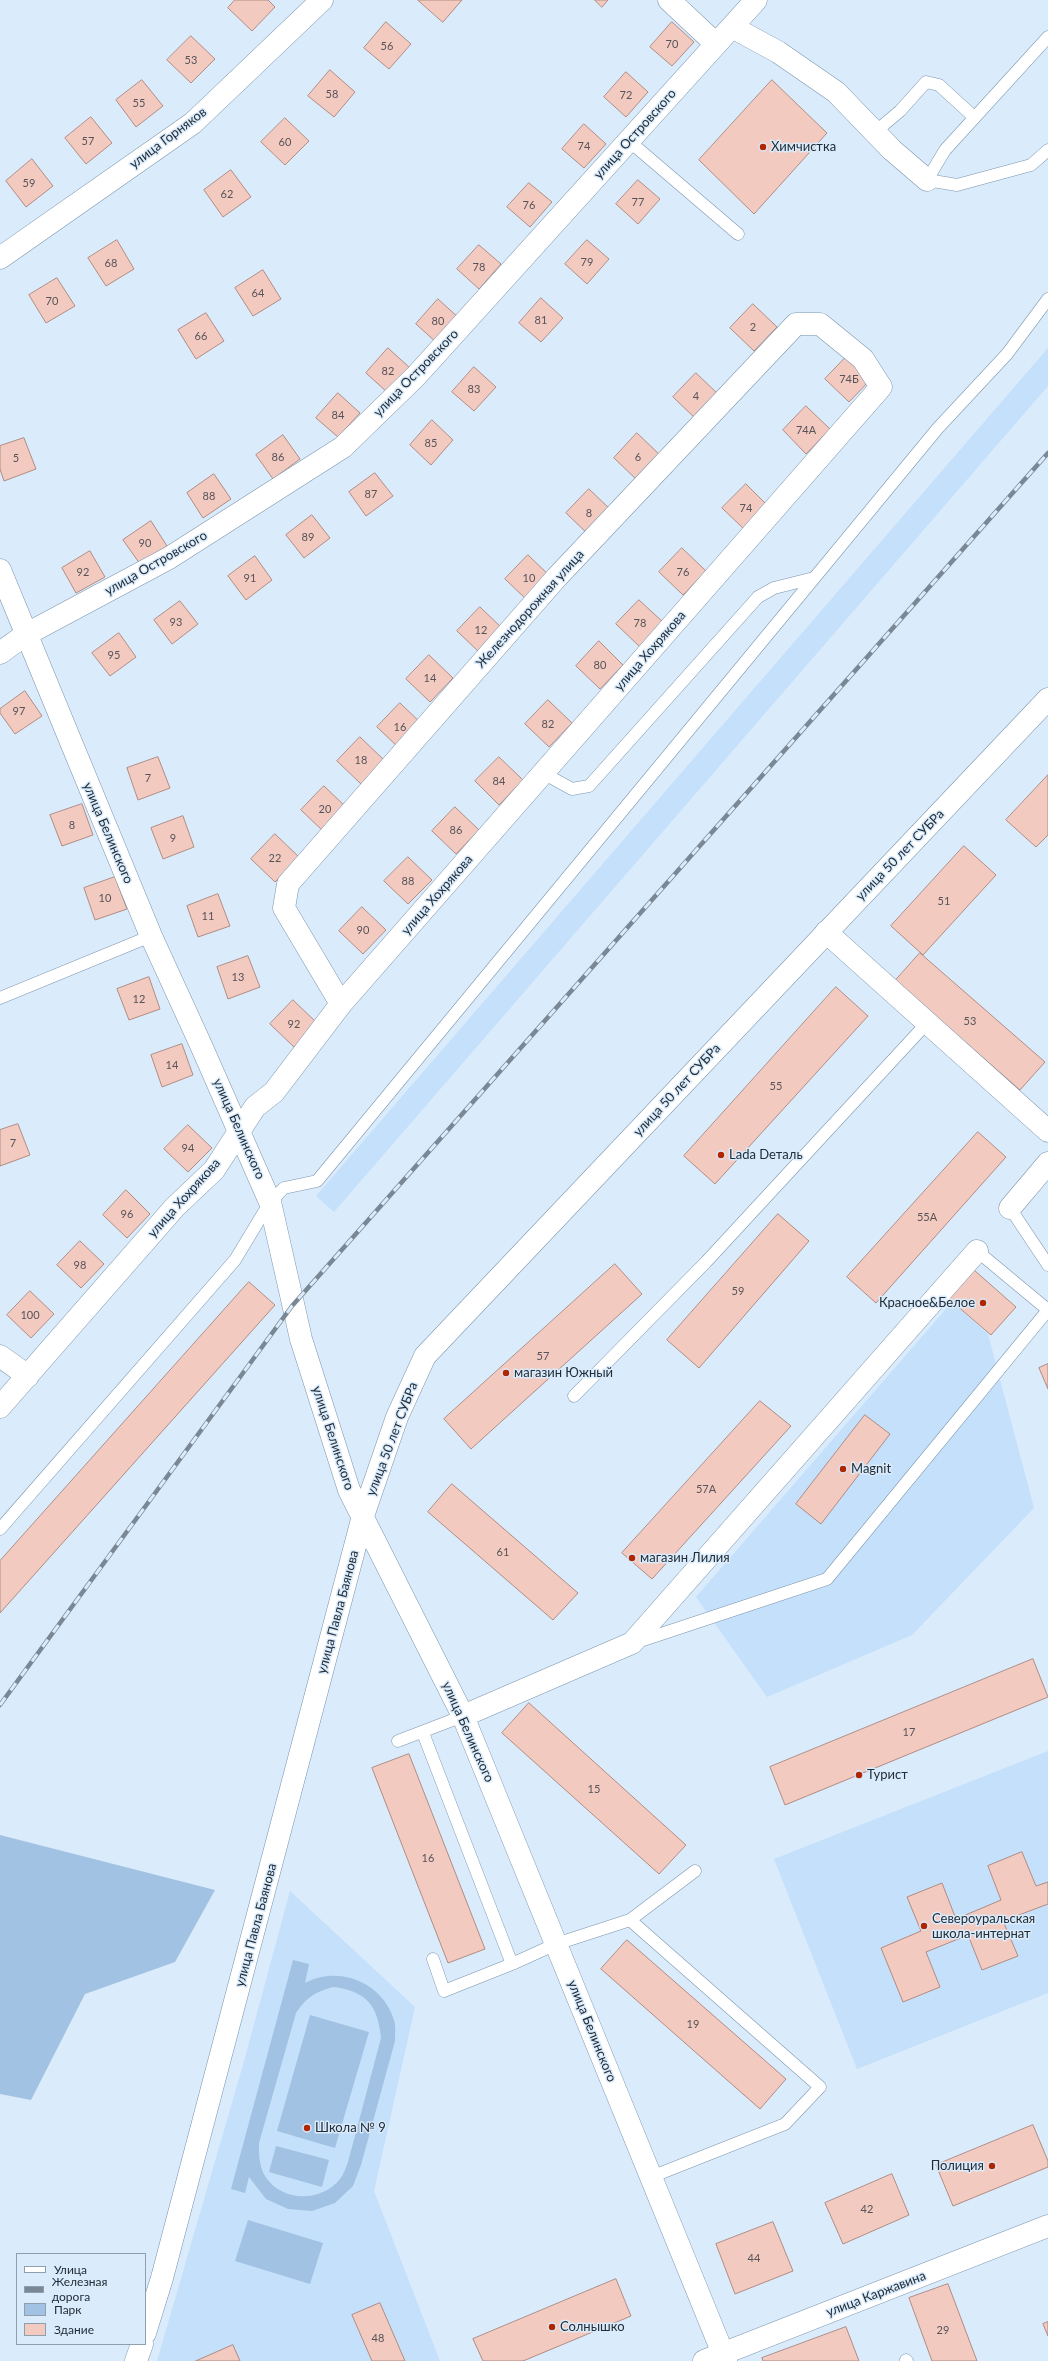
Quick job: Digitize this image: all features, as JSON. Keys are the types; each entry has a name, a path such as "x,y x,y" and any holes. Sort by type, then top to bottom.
{"street":[{"name":"улица Горняков","path":"0,258 194,122 322,0"},
{"path":"669,0 716,44"},
{"name":"улица Островского","path":"0,653 25,636 169,558 343,447 416,376 756,0"},
{"path":"732,27 778,52 836,92 875,132 927,180"},
{"name":"Железнодорожная улица","path":"341,1004 284,908 288,884 558,577 796,324 820,324 863,359 881,387"},
{"name":"улица Хохрякова","path":"0,1408 175,1207 214,1170 255,1107 274,1092 341,1004 881,387"},
{"name":"улица Белинского","path":"0,570 25,636 151,936 240,1131 270,1202 301,1339 349,1490 463,1716 651,2177 718,2359"},
{"name":"улица 50 лет СУБРа","path":"363,1516 397,1417 424,1356 1048,699"},
{"path":"826,932 1048,1131"},
{"path":"1010,1208 1048,1163"},
{"path":"463,1716 632,1643 977,1252"},
{"path":"0,1356 28,1376"},
{"name":"улица Павла Баянова","path":"146,2330 162,2278 363,1516"},
{"name":"улица Каржавина","path":"718,2359 1048,2226"},
{"path":"136,2361 142,2345"}],"lane":[{"path":"1048,37 945,150 927,180 957,185 1031,165 1048,150"},
{"path":"875,132 900,112 926,82 939,85 974,117"},
{"path":"629,141 738,234"},
{"path":"0,1529 235,1260 270,1202 284,1188 317,1181 938,428 1007,354 1048,299"},
{"path":"543,773 572,789 590,786 758,597 774,588 814,578"},
{"path":"0,998 151,936"},
{"path":"574,1396 706,1262 927,1023"},
{"path":"1010,1208 1048,1265"},
{"path":"632,1643 827,1579 1048,1310 977,1252"},
{"path":"398,1741 424,1733 463,1716"},
{"path":"424,1733 512,1964"},
{"path":"433,1958 444,1991 512,1964 556,1944 630,1920 695,1871"},
{"path":"630,1920 820,2087 784,2124 651,2177"}],"shaded area":[{"path":"1048,348 1048,386 334,1212 316,1196"},
{"path":"952,1302 988,1334 1034,1508 912,1635 767,1697 696,1597"},
{"name":"Североуральская школа-интернат","path":"1048,1751 1048,1993 857,2069 774,1859"},
{"name":"Школа № 9","path":"290,1891 415,2007 374,2191 440,2361 157,2361 243,2065"}],"green space":[{"path":"0,1835 215,1890 175,1962 85,1994 31,2100 0,2094"},
{"path":"293,1960 309,1964 305,1983 318,1978 332,1976 358,1980 370,1987 380,1996 388,2007 395,2022 395,2041 361,2165 353,2186 335,2203 312,2211 288,2209 266,2199 249,2177 245,2193 231,2189","holes":["333,1987 344,1989 362,1996 373,2008 377,2017 381,2038 348,2162 343,2175 332,2187 323,2192 313,2195 291,2195 272,2185 265,2176 260,2164 259,2143 296,2013 303,2003 316,1993"]},
{"path":"310,2015 369,2032 335,2148 277,2131"},
{"path":"276,2146 329,2160 322,2187 269,2172"},
{"path":"248,2220 323,2243 310,2284 235,2261"}],"building":[{"path":"235,0 268,0 275,7 252,31 228,8"},
{"path":"418,0 462,0 443,22"},
{"path":"595,0 608,0 602,7"},
{"path":"386,22 411,44 389,69 364,48"},
{"path":"672,22 694,42 672,66 650,47"},
{"path":"191,36 215,59 191,83 167,60"},
{"path":"330,70 355,92 334,117 308,96"},
{"path":"626,72 648,92 626,117 604,97"},
{"path":"142,80 163,106 136,127 116,100"},
{"name":"Химчистка","path":"772,80 827,133 754,214 699,160"},
{"path":"91,117 112,143 86,164 65,138"},
{"path":"285,118 309,141 285,165 261,142"},
{"path":"584,124 606,144 584,168 562,149"},
{"path":"32,159 53,186 26,207 6,181"},
{"path":"231,170 251,197 223,217 204,190"},
{"path":"638,180 660,199 638,224 616,204"},
{"path":"529,183 552,202 530,227 507,207"},
{"path":"117,240 134,269 106,286 88,258"},
{"path":"587,240 609,259 587,284 565,264"},
{"path":"479,245 501,264 479,289 457,269"},
{"path":"263,270 281,299 253,316 235,288"},
{"path":"57,278 75,306 46,323 29,295"},
{"path":"541,298 563,318 541,342 519,323"},
{"path":"438,299 460,319 438,344 416,324"},
{"path":"753,304 777,327 754,351 730,328"},
{"path":"206,313 224,341 196,359 178,330"},
{"path":"388,348 410,368 388,393 366,373"},
{"path":"848,355 872,378 849,402 825,379"},
{"path":"474,367 496,387 474,411 452,392"},
{"path":"696,373 720,396 697,420 673,397"},
{"path":"338,393 360,413 338,437 316,418"},
{"path":"806,406 830,429 806,454 783,430"},
{"path":"432,420 453,440 431,465 410,445"},
{"path":"637,433 661,456 638,481 614,458"},
{"path":"283,435 300,459 273,479 256,455"},
{"path":"24,438 36,469 4,481 0,469 0,446"},
{"path":"375,473 393,496 366,516 349,492"},
{"path":"214,474 231,499 203,518 187,493"},
{"path":"746,484 769,507 746,531 722,508"},
{"path":"589,489 613,512 590,536 566,513"},
{"path":"312,515 330,538 304,558 286,535"},
{"path":"151,521 167,546 140,564 123,540"},
{"path":"682,548 706,571 683,595 659,572"},
{"path":"90,551 105,577 76,593 62,568"},
{"path":"528,555 552,578 529,602 505,579"},
{"path":"255,556 272,580 246,600 228,576"},
{"path":"639,600 664,623 640,647 616,624"},
{"path":"180,601 198,624 172,644 154,620"},
{"path":"480,607 504,630 481,654 457,631"},
{"path":"119,633 136,657 110,676 92,653"},
{"path":"599,641 623,665 600,689 576,666"},
{"path":"429,655 453,678 430,702 406,679"},
{"path":"25,691 42,716 15,734 0,713 0,709"},
{"path":"548,700 572,723 549,747 525,724"},
{"path":"400,703 424,726 401,750 377,727"},
{"path":"360,737 384,760 361,784 337,761"},
{"path":"158,757 170,788 138,800 127,768"},
{"path":"499,757 523,780 499,805 475,781"},
{"path":"1048,775 1048,835 1036,847 1006,820"},
{"path":"324,786 348,809 325,833 301,810"},
{"path":"82,804 93,835 62,846 50,815"},
{"path":"455,807 479,830 456,854 432,831"},
{"path":"183,816 194,847 163,859 151,828"},
{"path":"275,834 299,857 275,882 251,859"},
{"path":"964,846 996,875 923,955 891,926"},
{"path":"408,857 432,880 408,904 384,881"},
{"path":"115,877 127,909 95,920 84,888"},
{"path":"218,894 230,926 198,937 187,906"},
{"path":"362,907 386,930 363,954 339,931"},
{"path":"920,953 1045,1062 1020,1090 895,981"},
{"path":"248,956 260,987 228,999 217,967"},
{"path":"149,977 160,1009 129,1020 117,989"},
{"path":"836,987 868,1016 715,1184 684,1156"},
{"path":"293,1000 317,1023 294,1047 270,1024"},
{"path":"182,1044 193,1075 162,1087 151,1055"},
{"path":"18,1124 30,1155 0,1166 0,1130"},
{"path":"188,1125 212,1148 188,1172 164,1149"},
{"path":"978,1132 1006,1157 876,1303 847,1277"},
{"path":"126,1190 150,1214 127,1238 103,1215"},
{"path":"778,1214 809,1241 699,1368 667,1340"},
{"path":"80,1241 104,1264 81,1288 57,1265"},
{"path":"615,1264 642,1294 471,1449 444,1419"},
{"name":"Красное&Белое","path":"974,1270 1016,1307 991,1335 949,1299"},
{"path":"249,1282 275,1305 0,1613 0,1561"},
{"path":"30,1291 54,1314 31,1338 7,1315"},
{"path":"1048,1364 1048,1389 1039,1368"},
{"path":"760,1401 791,1426 652,1579 622,1553"},
{"name":"Magnit","path":"865,1415 890,1434 821,1524 796,1504"},
{"path":"452,1484 578,1593 553,1620 428,1512"},
{"path":"1033,1659 1048,1697 785,1805 770,1767"},
{"path":"529,1703 686,1845 659,1874 502,1733"},
{"path":"409,1754 485,1949 448,1963 372,1768"},
{"path":"1022,1852 1036,1886 1048,1882 1048,1904 1003,1921 1018,1956 982,1970 968,1935 926,1952 940,1987 903,2002 881,1948 921,1931 907,1897 942,1883 956,1919 1001,1900 988,1866"},
{"path":"627,1940 786,2079 760,2109 601,1969"},
{"name":"Полиция","path":"1033,2125 1048,2161 1048,2167 953,2206 936,2165"},
{"path":"892,2174 909,2215 843,2244 825,2203"},
{"path":"773,2222 793,2271 735,2294 716,2244"},
{"name":"Солнышко","path":"616,2279 631,2316 523,2361 483,2361 473,2339"},
{"path":"948,2284 977,2361 932,2361 909,2298"},
{"path":"380,2303 405,2361 372,2361 352,2315"},
{"path":"1048,2322 1048,2336 1043,2324"},
{"path":"846,2327 859,2361 763,2361 762,2358"},
{"path":"233,2345 240,2361 196,2361"}],"railway":[{"path":"0,1705 292,1306 1048,453"}],"place":[{"name":"Химчистка","path":"763,147"},
{"name":"Lada Dеталь","path":"721,1155"},
{"name":"Красное&Белое","path":"983,1303"},
{"name":"магазин Южный","path":"506,1373"},
{"name":"Magnit","path":"843,1469"},
{"name":"магазин Лилия","path":"632,1558"},
{"name":"Турист","path":"859,1775"},
{"name":"Североуральская школа-интернат","path":"924,1926"},
{"name":"Школа № 9","path":"307,2128"},
{"name":"Полиция","path":"992,2166"},
{"name":"Солнышко","path":"552,2327"}]}
